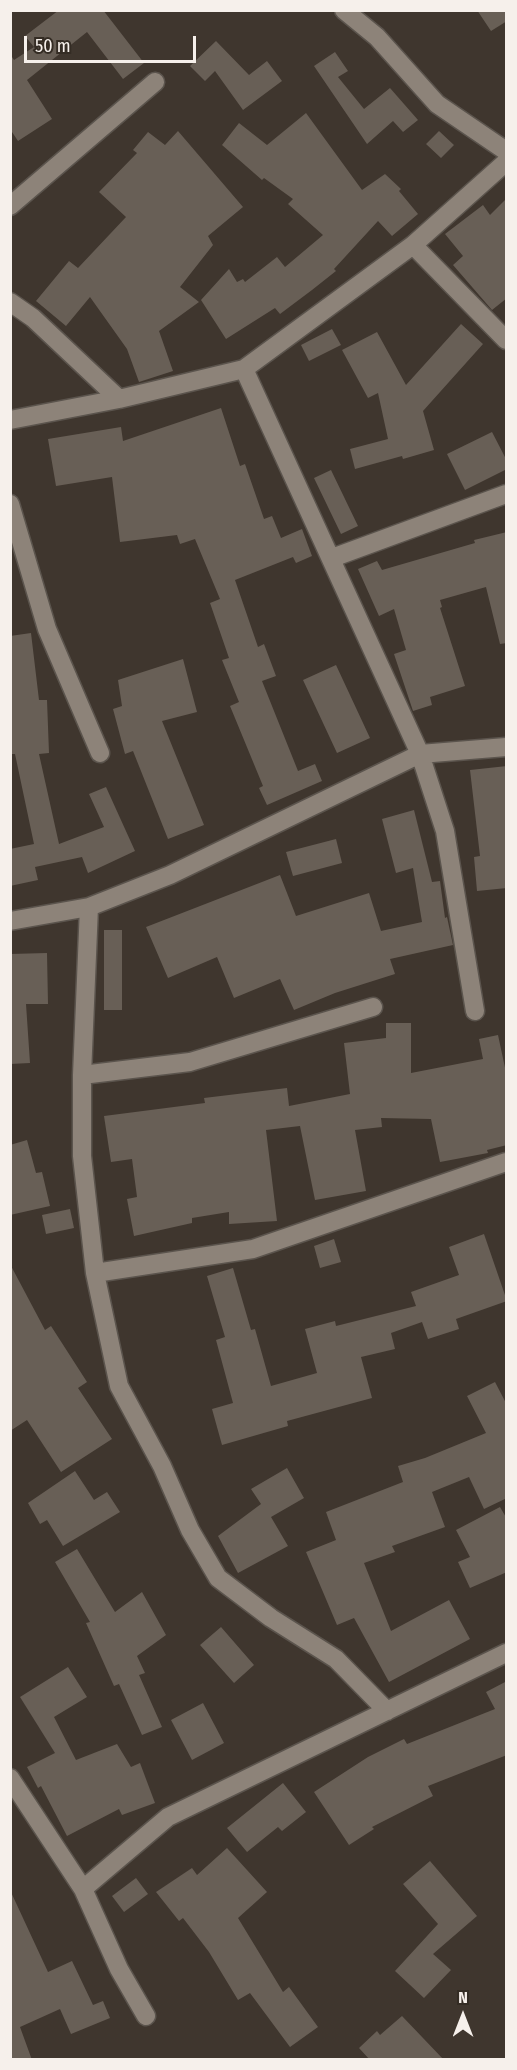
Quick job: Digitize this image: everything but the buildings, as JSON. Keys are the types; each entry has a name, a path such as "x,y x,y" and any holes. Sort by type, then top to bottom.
{"street":[{"path":"344,10 377,37 437,104 507,151"},
{"path":"10,206 155,82"},
{"path":"10,420 118,399 244,369 412,245 507,162"},
{"path":"412,245 507,340"},
{"path":"10,302 33,318 118,399"},
{"path":"244,369 420,754 445,831 475,1011"},
{"path":"332,558 507,494"},
{"path":"10,504 46,629 100,753"},
{"path":"10,921 89,907 170,875 420,754 507,747"},
{"path":"89,907 82,1075 82,1156 95,1273 119,1386 162,1466 190,1530 218,1578 271,1618 336,1659 387,1711"},
{"path":"82,1075 190,1062 373,1007"},
{"path":"95,1273 253,1249 507,1162"},
{"path":"83,1889 168,1817 507,1653"},
{"path":"10,1778 83,1889 119,1969 146,2016"}]}
